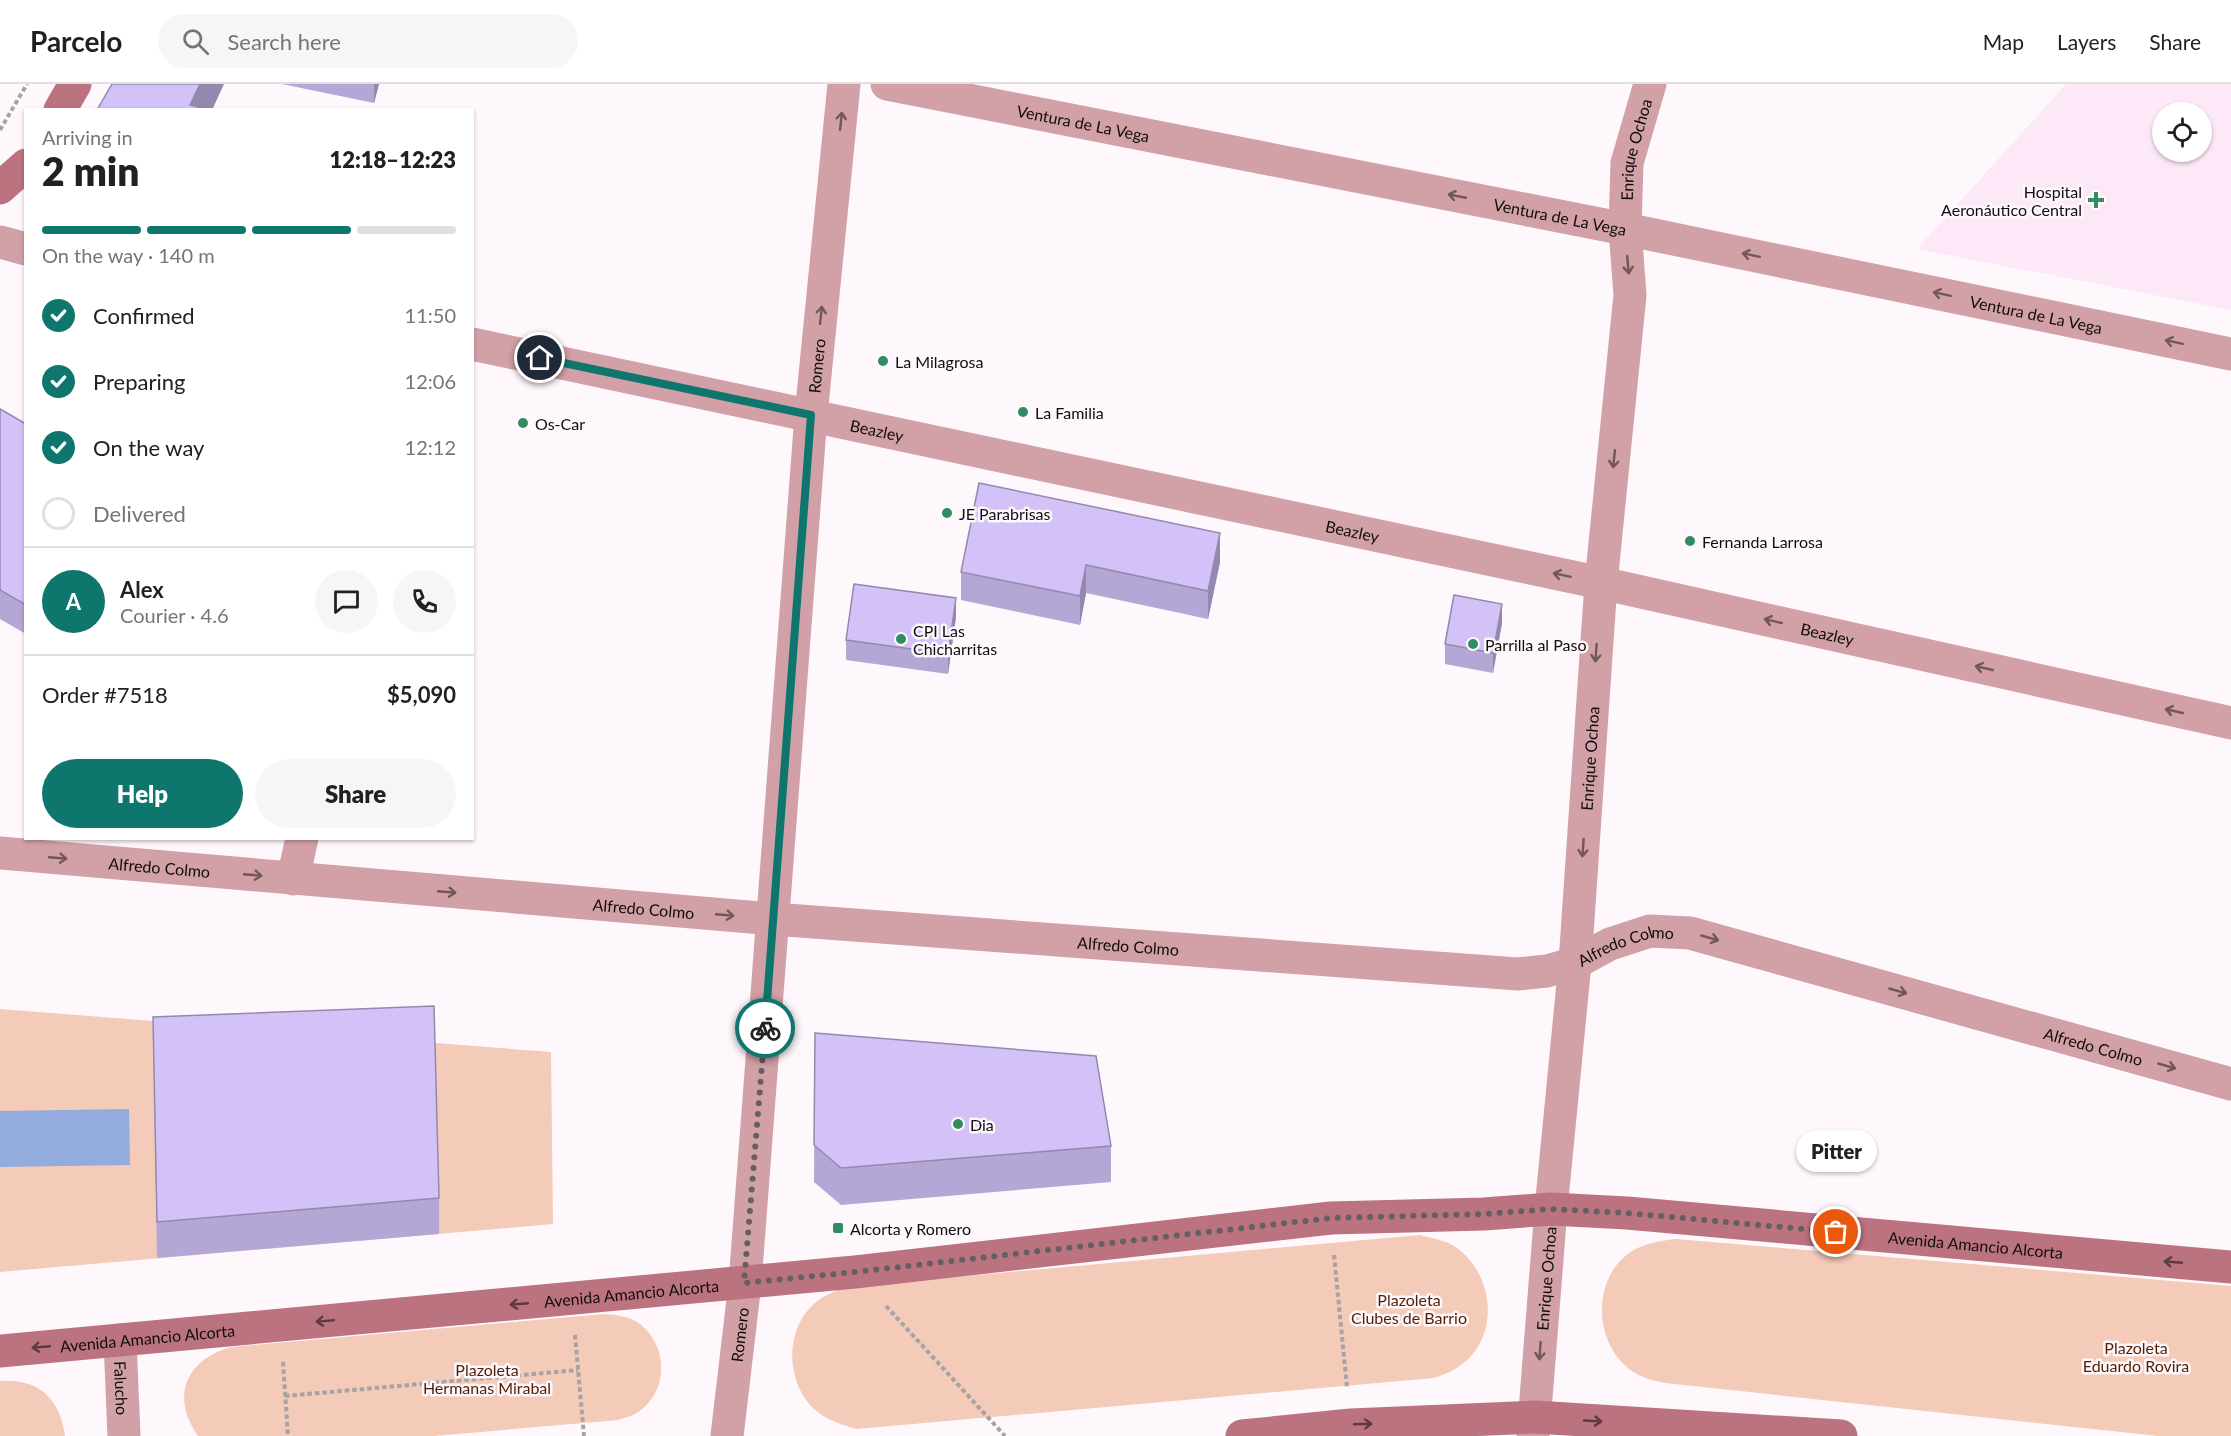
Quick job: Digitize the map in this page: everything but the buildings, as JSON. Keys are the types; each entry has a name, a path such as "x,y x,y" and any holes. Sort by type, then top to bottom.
{"main road":[{"path":"61,108 75,84"},
{"path":"0,188 24,167"},
{"name":"Avenida Amancio Alcorta","path":"0,1351 855,1272 1331,1218 1484,1214 1551,1209 1627,1213 2231,1268"},
{"path":"1242,1436 1351,1425 1534,1427 1841,1436"}],"street":[{"name":"Romero","path":"727,1436 744,1283 811,415 844,84"},
{"name":"Ventura de La Vega","path":"887,84 1625,229 2231,354"},
{"name":"Enrique Ochoa","path":"1534,1427 1551,1209 1575,963 1601,583 1630,295 1625,229 1627,163 1650,84"},
{"path":"0,242 24,248"},
{"name":"Beazley","path":"474,344 1601,583 2231,723"},
{"path":"293,879 302,840"},
{"name":"Alfredo Colmo","path":"0,853 773,919 1518,974 1547,971 1575,963 1610,944 1650,931 1690,933 2231,1084"},
{"name":"Falucho","path":"120,1340 124,1436"}],"path":[{"path":"0,130 27,84"},
{"path":"1331,1218 1351,1425"},
{"path":"855,1272 1005,1436"},
{"path":"573,1299 584,1436"},
{"path":"282,1325 288,1436"},
{"path":"285,1396 578,1370"}],"shaded area":[{"name":"Hospital Aeronáutico Central","path":"2066,84 2231,84 2231,310 1917,249"}],"green space":[{"path":"0,1009 551,1052 553,1224 0,1272"},
{"name":"Plazoleta Clubes de Barrio","path":"1420,1235 1458,1248 1474,1265 1487,1296 1488,1313 1479,1345 1469,1358 1455,1369 1434,1378 856,1429 816,1411 802,1393 796,1379 793,1349 802,1319 823,1297 844,1287"},
{"name":"Plazoleta Eduardo Rovira","path":"1676,1239 2231,1286 2231,1436 2158,1436 1665,1383 1643,1377 1627,1367 1614,1353 1606,1336 1602,1317 1603,1298 1608,1280 1618,1264 1632,1251 1648,1244"},
{"name":"Plazoleta Hermanas Mirabal","path":"604,1314 618,1315 640,1324 650,1333 660,1357 659,1383 654,1395 646,1406 635,1414 618,1420 434,1436 198,1436 185,1407 184,1393 187,1381 194,1370 203,1360 232,1347"},
{"path":"0,1381 26,1383 45,1393 58,1411 65,1436 0,1436"}],"water":[{"path":"129,1109 130,1165 0,1167 0,1111"}],"way so far":[{"path":"765,1028 744,1283 1331,1218 1484,1214 1551,1209 1627,1213 1836,1232"}],"place":[{"name":"Hospital Aeronáutico Central","path":"2096,200"},
{"name":"La Milagrosa","path":"883,361"},
{"name":"La Familia","path":"1023,412"},
{"name":"Os-Car","path":"523,423"},
{"name":"JE Parabrisas","path":"947,513"},
{"name":"Fernanda Larrosa","path":"1690,541"},
{"name":"CPI Las Chicharritas","path":"901,639"},
{"name":"Parrilla al Paso","path":"1473,644"},
{"name":"Dia","path":"958,1124"},
{"name":"Alcorta y Romero","path":"838,1228"},
{"name":"Pitter","path":"1836,1232"}],"route":[{"path":"540,358 811,415 765,1028"}]}
